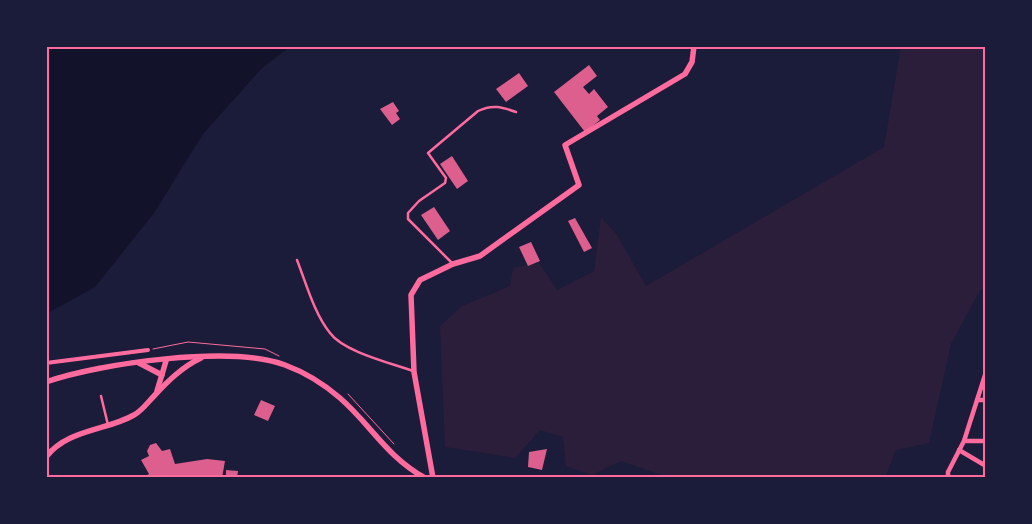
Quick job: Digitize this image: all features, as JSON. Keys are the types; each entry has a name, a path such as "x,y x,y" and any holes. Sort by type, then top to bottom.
{"street":[{"path":"432,478 414,372 412,295 420,280 453,264 480,256 579,185 565,145 685,74 692,62 694,46"},
{"path":"46,364 148,350"},
{"path":"46,382 62,377 139,363 180,358 238,356 284,364 304,373 340,398 384,448 425,478"},
{"path":"46,457 54,448 72,437 137,414 177,373 202,357"},
{"path":"177,373 180,358"},
{"path":"157,393 166,361"},
{"path":"139,363 162,376"},
{"path":"948,478 948,472 964,441 986,372"},
{"path":"977,400 986,400"},
{"path":"964,441 986,441"},
{"path":"959,450 986,466"}],"lane":[{"path":"453,264 408,219 408,213 419,201 446,183 446,178 428,153 478,110 487,106 498,106 516,112"},
{"path":"297,260 320,318 330,335 346,346 414,372"},
{"path":"101,396 108,425"}],"path":[{"path":"148,350 188,342 265,349 282,357"},
{"path":"341,389 356,401 396,446"}],"shaded area":[{"path":"46,46 291,46 262,68 203,134 154,213 95,287 46,314"},
{"path":"901,46 986,46 986,286 979,292 951,344 929,443 896,450 885,478 670,478 621,461 592,475 566,466 563,437 540,430 515,458 445,447 440,326 462,306 510,286 513,268 539,263 557,290 594,271 601,217 617,235 646,286 884,147"}],"building":[{"path":"589,65 597,76 583,87 589,94 594,89 608,107 597,116 600,120 585,132 554,92"},
{"path":"519,73 528,86 506,102 496,89"},
{"path":"393,102 399,111 396,113 400,119 392,125 380,109"},
{"path":"452,156 468,181 457,189 440,164"},
{"path":"434,207 450,231 438,240 421,215"},
{"path":"575,218 592,248 584,252 568,221"},
{"path":"531,242 540,261 528,266 519,247"},
{"path":"261,400 275,406 268,421 254,415"},
{"path":"156,443 162,451 170,449 175,464 207,459 225,461 222,478 142,478 149,474 141,460 149,456 147,451 150,445"},
{"path":"547,449 542,470 528,467 529,452"},
{"path":"226,470 238,471 237,478 226,478"}]}
